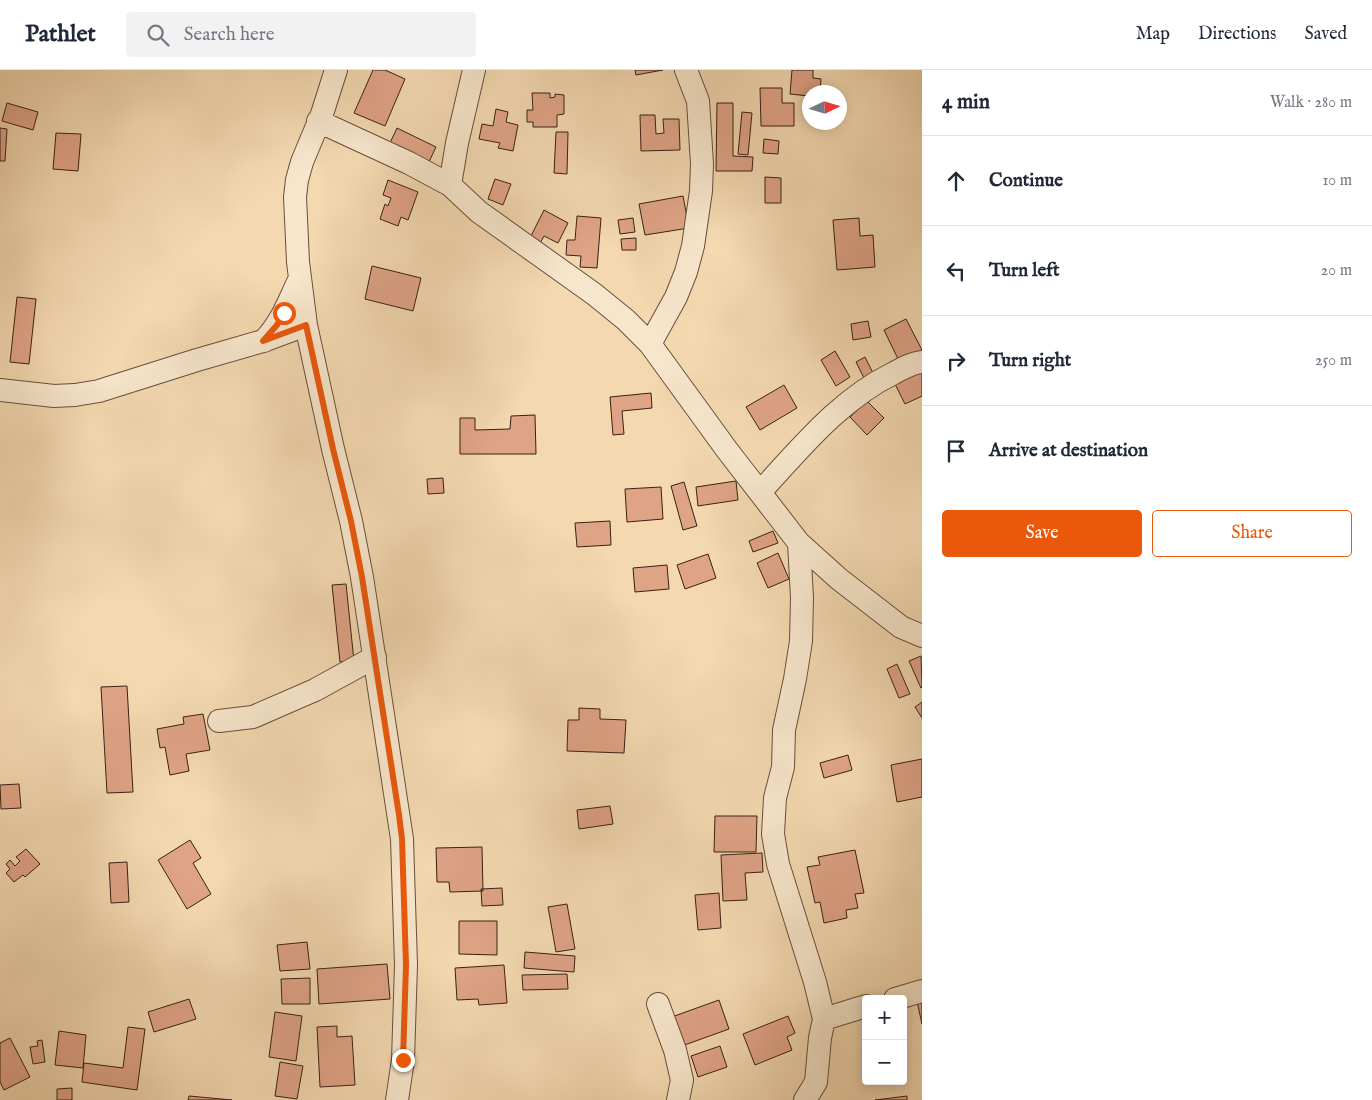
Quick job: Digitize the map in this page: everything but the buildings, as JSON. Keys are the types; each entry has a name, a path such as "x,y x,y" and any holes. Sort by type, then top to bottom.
{"street":[{"path":"336,70 302,162 295,197 300,277 306,325 351,521 375,657 402,839 406,965 403,1060 397,1100"},
{"path":"450,185 457,144 474,70"},
{"path":"650,344 676,297 686,272 693,246 701,191 702,164 698,101 686,70"},
{"path":"318,121 409,163 450,185 494,223 594,294 626,320 650,344 727,450 799,543 839,579 901,626 922,636"},
{"path":"263,341 277,325 284,313 300,277"},
{"path":"0,390 54,396 99,391 263,341 306,325"},
{"path":"760,492 845,405 882,379 914,363 922,362"},
{"path":"799,543 802,598 800,640 795,679 784,730 783,767 775,798 773,834 778,864 816,982 824,1019 820,1038 816,1082 806,1100"},
{"path":"219,721 253,717 316,690 375,657"},
{"path":"907,995 922,991"},
{"path":"658,1004 675,1050 682,1080 678,1100"},
{"path":"824,1019 862,1007"}],"route":[{"path":"284,313 277,325 263,341 306,325 351,521 375,657 402,839 406,965 403,1060"}]}
